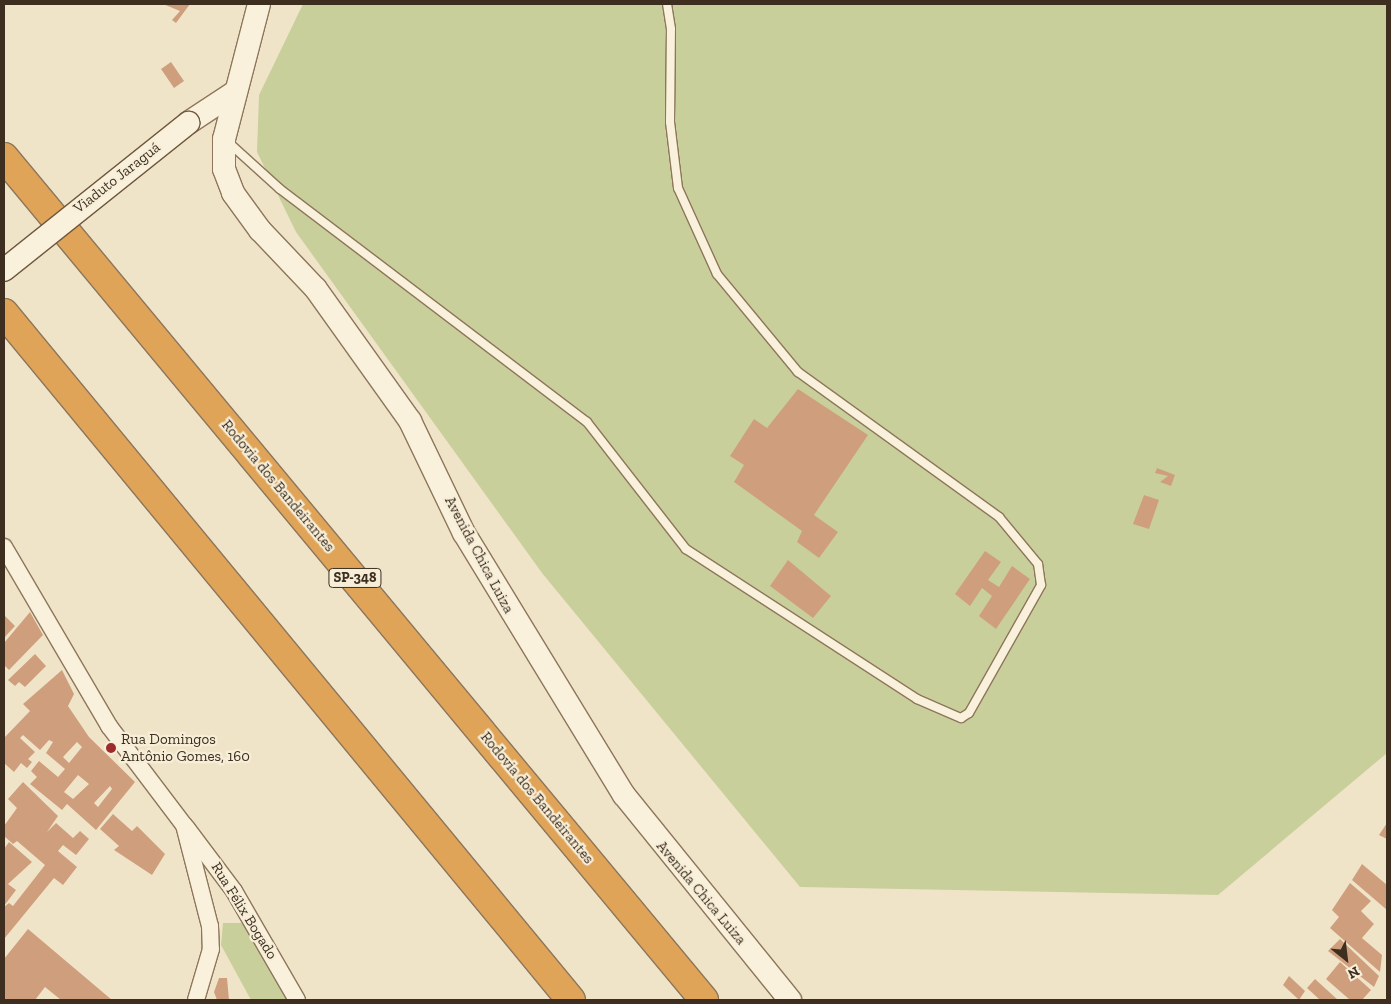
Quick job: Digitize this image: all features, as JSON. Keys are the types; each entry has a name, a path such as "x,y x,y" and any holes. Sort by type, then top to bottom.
{"highway":[{"name":"Rodovia dos Bandeirantes","path":"4,157 704,1000"},
{"path":"4,313 571,1000"}],"main road":[{"name":"Avenida Chica Luiza","path":"259,4 224,139 224,169 243,209 316,289 410,421 464,533 624,795 790,1000"},
{"name":"Viaduto Jaraguá","path":"4,270 188,123 235,92"}],"street":[{"name":"Rua Félix Bogado","path":"4,547 109,726 234,890 297,1000"},
{"path":"184,825 210,926 211,949 196,1000"}],"lane":[{"path":"224,139 280,189 588,422 686,549 917,699 961,718 969,713 1041,585 1038,564 999,517 798,372 717,274 678,188 670,122 671,29 667,4"}],"green space":[{"path":"303,4 1387,4 1387,753 1218,895 800,887 542,573 296,232 257,152 259,95"},
{"path":"223,923 244,923 294,1000 251,1000 221,945"}],"building":[{"path":"163,4 190,4 176,23 172,20 180,11"},
{"path":"171,62 184,81 174,88 161,69"},
{"path":"798,389 868,435 814,515 838,532 819,558 797,542 802,531 734,482 744,465 730,456 754,419 767,428"},
{"path":"1157,468 1175,475 1171,486 1160,482 1168,476 1155,473"},
{"path":"1144,495 1159,500 1149,529 1133,524"},
{"path":"985,551 1001,562 988,580 999,587 1012,566 1030,579 996,629 979,616 992,596 982,588 970,606 955,594"},
{"path":"788,560 831,596 813,618 770,586"},
{"path":"30,612 43,635 9,670 4,665 4,643"},
{"path":"4,615 15,626 4,638"},
{"path":"35,654 46,666 25,687 19,682 15,686 8,680"},
{"path":"62,670 74,694 68,706 89,737 135,782 96,830 67,804 62,810 30,784 37,777 31,771 39,761 58,777 65,769 46,753 53,742 49,740 40,750 23,735 20,738 35,752 28,759 32,762 27,768 21,763 14,772 4,763 4,738 30,711 23,704","holes":["77,742 82,747 69,763 63,757","78,775 89,784 73,799 64,792","110,786 112,789 98,807 94,803"]},
{"path":"23,782 58,816 47,832 56,823 73,838 80,831 89,839 76,855 63,845 58,851 77,867 63,885 54,878 4,939 4,907 9,903 13,906 45,865 17,841 13,844 4,836 4,826 17,808 8,799"},
{"path":"113,814 132,831 137,826 165,854 152,875 114,850 119,846 100,829"},
{"path":"1387,823 1387,839 1379,835"},
{"path":"9,842 32,862 8,884 16,890 4,906 4,849"},
{"path":"1362,864 1387,885 1387,910 1352,880"},
{"path":"1350,883 1371,901 1361,911 1374,924 1362,938 1382,955 1380,972 1330,928 1339,917 1332,910"},
{"path":"28,929 112,1000 61,1000 45,987 35,1000 4,1000 4,959"},
{"path":"1340,939 1379,976 1374,987 1328,951"},
{"path":"1340,962 1371,990 1362,1000 1350,1000 1326,979"},
{"path":"1289,976 1305,991 1299,1000 1283,985"},
{"path":"219,978 227,978 229,1000 217,1000 214,992"},
{"path":"1315,979 1338,1000 1320,1000 1307,988"}],"place":[{"name":"Rua Domingos Antônio Gomes, 160","path":"111,748"}]}
